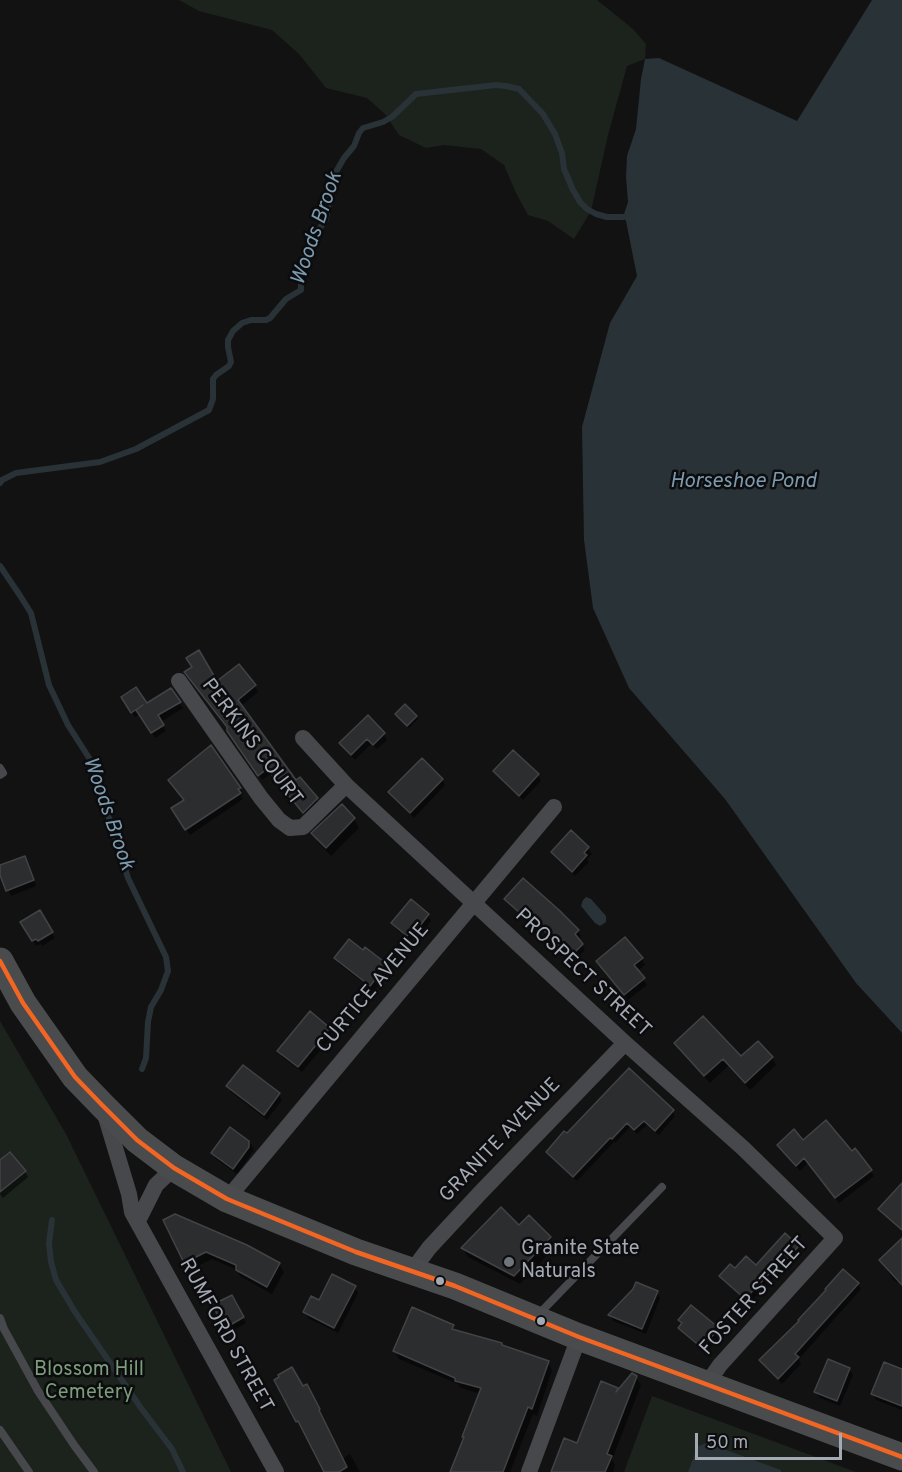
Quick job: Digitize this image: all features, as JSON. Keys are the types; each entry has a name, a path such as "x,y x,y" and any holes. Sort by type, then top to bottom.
{"main road":[{"path":"0,961 23,1003 75,1077 137,1140 174,1168 227,1199 357,1252 455,1286 579,1337 902,1457"}],"street":[{"name":"PERKINS COURT","path":"179,681 261,798 279,820 290,828 303,827 346,785"},
{"name":"PROSPECT STREET","path":"303,738 346,785 743,1148 835,1238"},
{"name":"CURTICE AVENUE","path":"227,1199 554,807"},
{"name":"GRANITE AVENUE","path":"412,1271 429,1248 481,1192 625,1042"},
{"name":"RUMFORD STREET","path":"102,1105 129,1194 132,1212 276,1472"},
{"path":"138,1221 156,1185 174,1168"},
{"name":"FOSTER STREET","path":"706,1385 720,1365 835,1238"},
{"path":"530,1472 579,1337"}],"lane":[{"path":"0,768 3,773 0,775"},
{"path":"535,1319 662,1187"},
{"path":"0,1318 38,1391 94,1472"},
{"path":"0,1430 29,1472"}],"green space":[{"path":"179,0 597,0 633,29 646,44 645,59 627,66 608,135 591,211 574,239 548,221 528,215 504,165 481,149 444,145 426,148 399,135 385,114 367,98 326,88 299,54 272,30 199,11"},
{"name":"Blossom Hill Cemetery","path":"0,1021 66,1134 231,1472 0,1472"},
{"path":"652,1396 856,1472 624,1472"}],"water":[{"name":"Horseshoe Pond","path":"872,0 902,0 902,1033 856,983 725,799 629,688 593,608 584,540 582,427 610,323 637,276 626,221 623,217 628,202 627,156 636,129 645,59 659,58 797,121"},
{"path":"586,897 591,899 606,916 606,922 600,926 581,906"},
{"path":"707,1443 781,1470 781,1472 688,1472 698,1446"}],"building":[{"path":"199,650 217,681 239,664 256,685 238,700 296,780 300,777 318,798 303,813 267,769 258,776 227,731 227,727 184,672 192,667 186,658"},
{"path":"136,687 147,703 171,688 181,702 158,715 164,725 151,733 136,710 143,705 131,713 121,697"},
{"path":"405,704 417,716 407,726 395,714"},
{"path":"368,715 385,733 373,745 367,739 351,755 339,743"},
{"path":"211,745 241,788 238,789 241,793 185,830 171,808 184,800 168,780"},
{"path":"513,750 539,774 519,796 493,771"},
{"path":"422,758 443,779 410,813 388,792"},
{"path":"342,804 355,818 326,848 311,833"},
{"path":"571,830 589,847 584,853 587,855 572,872 551,852"},
{"path":"25,856 34,880 6,891 0,875 0,865"},
{"path":"523,878 579,930 575,934 583,944 570,957 539,925 536,927 504,899"},
{"path":"411,899 429,914 416,931 413,929 407,936 391,923"},
{"path":"40,910 53,932 38,941 36,939 32,941 20,922"},
{"path":"625,937 643,958 634,965 645,978 624,995 596,961"},
{"path":"349,939 363,950 365,947 387,964 370,986 334,958"},
{"path":"310,1011 330,1028 298,1067 277,1051"},
{"path":"703,1016 741,1056 758,1041 773,1057 745,1083 723,1059 704,1076 674,1043"},
{"path":"243,1065 280,1093 264,1115 226,1086"},
{"path":"629,1068 674,1110 655,1131 644,1121 634,1130 627,1123 573,1177 546,1152 564,1131 567,1133"},
{"path":"826,1120 852,1151 855,1148 872,1170 835,1198 804,1158 796,1166 777,1145 794,1129 803,1140"},
{"path":"230,1127 249,1141 249,1147 233,1169 211,1153"},
{"path":"10,1152 26,1171 0,1192 0,1160"},
{"path":"902,1183 902,1230 878,1209"},
{"path":"501,1207 519,1225 529,1215 551,1237 514,1276 461,1248"},
{"path":"175,1214 247,1245 280,1263 267,1287 236,1270 236,1265 206,1252 184,1263 163,1220"},
{"path":"785,1233 799,1246 785,1261 783,1259 745,1299 719,1276 730,1264 735,1268 746,1256 756,1265"},
{"path":"902,1238 902,1285 879,1260"},
{"path":"843,1269 859,1283 795,1354 799,1357 778,1379 759,1360 799,1321"},
{"path":"332,1274 356,1286 334,1328 303,1312 311,1296 319,1300"},
{"path":"636,1282 658,1291 642,1329 608,1315 633,1289"},
{"path":"232,1295 244,1317 225,1328 212,1305"},
{"path":"691,1305 719,1328 702,1348 678,1328 682,1323 678,1320"},
{"path":"412,1307 454,1325 452,1329 502,1343 502,1345 549,1361 532,1409 528,1407 503,1472 450,1472 481,1388 455,1381 455,1378 393,1351"},
{"path":"828,1359 850,1368 837,1401 814,1392"},
{"path":"884,1362 902,1369 902,1406 871,1394"},
{"path":"292,1367 303,1386 307,1384 347,1467 339,1472 324,1472 274,1380"},
{"path":"632,1373 637,1376 607,1454 612,1456 605,1472 551,1472 564,1438 577,1443 601,1381 618,1388 616,1392"}],"waterway":[{"name":"Woods Brook","path":"0,483 16,473 100,462 136,449 209,410 213,399 213,379 231,362 228,340 233,331 242,323 270,318 286,299 301,290 301,265 311,241 326,219 333,177 354,146 359,133 363,128 392,117 416,94 496,85 519,89 543,114 555,134 562,153 564,169 580,202 596,214 623,217"},
{"name":"Woods Brook","path":"0,566 31,613 49,685 68,725 91,761 128,878 166,957 168,971 151,1007 146,1058 142,1069"},
{"name":"Woods Brook","path":"52,1220 49,1243 56,1280 75,1312 172,1449 183,1472"}],"transit line":[{"path":"0,961 23,1003 75,1077 137,1140 174,1168 227,1199 356,1252 455,1286 579,1337 902,1457"}],"place":[{"name":"Granite State Naturals","path":"509,1262"}]}
